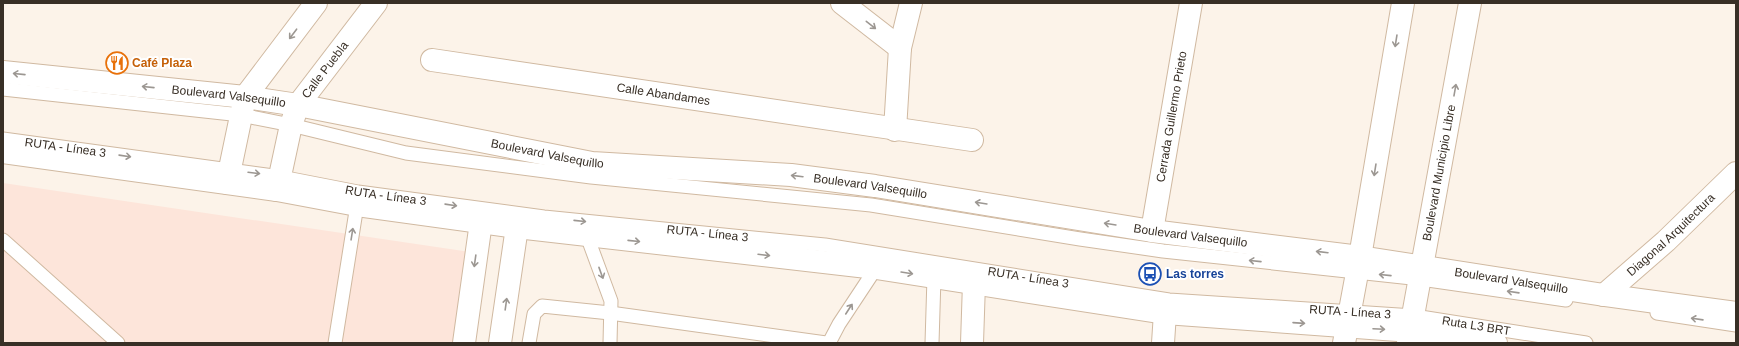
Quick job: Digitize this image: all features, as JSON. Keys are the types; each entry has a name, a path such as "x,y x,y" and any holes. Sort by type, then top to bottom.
{"main road":[{"path":"229,177 243,106 316,3"},
{"name":"Calle Puebla","path":"279,183 294,115 376,3"},
{"path":"842,3 900,48"},
{"path":"895,130 900,48 911,3"},
{"name":"Cerrada Guillermo Prieto","path":"1152,230 1191,3"},
{"path":"1347,327 1359,265 1403,3"},
{"name":"Boulevard Municipio Libre","path":"1411,330 1470,3"},
{"name":"Calle Abandames","path":"432,60 895,130 972,140"},
{"name":"Boulevard Valsequillo","path":"3,72 243,106 592,163 791,175 875,186 1359,265 1736,313"},
{"path":"3,152 279,183 357,205 587,236 876,268 1165,313 1347,327 1411,330 1496,343"},
{"name":"Diagonal Arquitectura","path":"1604,295 1666,241 1736,173"},
{"path":"464,343 481,222"},
{"path":"500,343 517,227"},
{"path":"972,343 974,283"},
{"path":"1163,343 1165,313"}],"lane":[{"path":"3,89 243,106"},
{"path":"294,115 406,153 591,177 871,205 1163,251 1359,265"},
{"name":"RUTA - Línea 3","path":"3,139 229,177"},
{"name":"RUTA - Línea 3","path":"279,183 544,217 825,245 1347,327"},
{"path":"334,343 357,205"},
{"path":"587,236 611,301 610,343"},
{"path":"3,240 118,343"},
{"path":"829,343 839,324 876,268"},
{"path":"1422,273 1736,325"},
{"path":"932,343 934,277"},
{"path":"529,343 534,314 542,306 610,313 826,343"},
{"name":"Ruta L3 BRT","path":"1411,330 1586,343"}],"shaded area":[{"path":"3,183 470,252 455,343 3,343"}],"place":[{"name":"Café Plaza","path":"117,63"},
{"name":"Las torres","path":"1150,274"}]}
